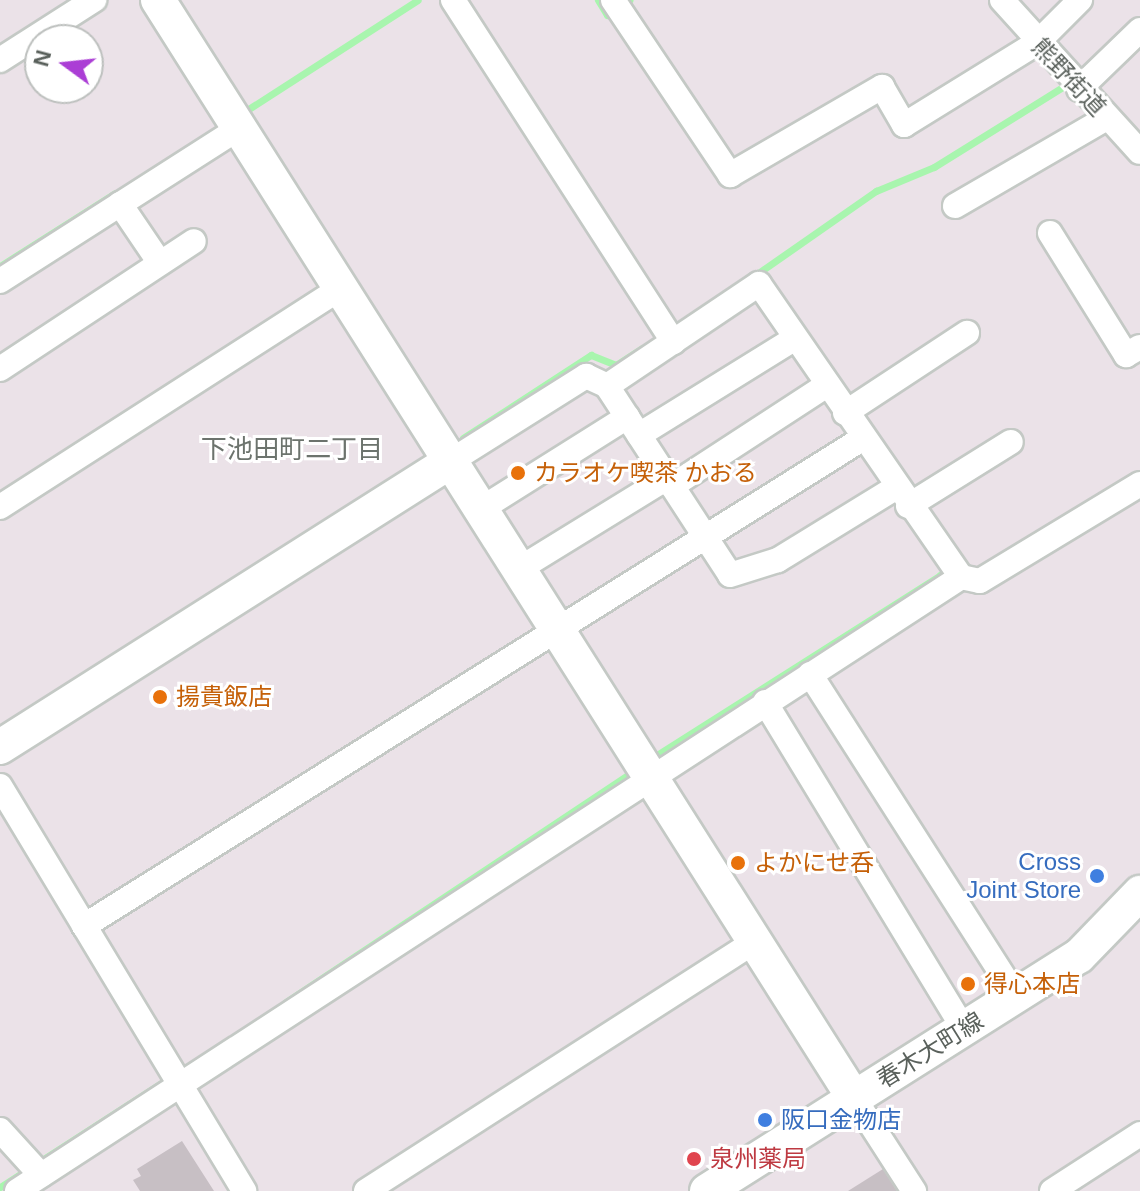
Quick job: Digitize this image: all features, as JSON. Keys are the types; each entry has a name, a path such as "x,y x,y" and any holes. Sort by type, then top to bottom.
{"street":[{"path":"0,60 94,0"},
{"path":"158,0 914,1191"},
{"path":"453,0 673,342"},
{"path":"613,0 730,175 882,87 904,125 1037,43 1080,0"},
{"name":"熊野街道","path":"1002,0 1037,43 1140,152"},
{"path":"1079,89 1140,30"},
{"path":"955,206 1107,118"},
{"path":"0,281 239,128"},
{"path":"120,204 160,263"},
{"path":"1050,233 1126,355 1140,347"},
{"path":"0,369 194,241"},
{"path":"607,386 759,284 901,497 961,577 980,581 1140,484"},
{"path":"0,507 341,288"},
{"path":"845,413 967,333"},
{"path":"481,509 794,339"},
{"path":"0,747 586,376 607,386 730,575 778,560 1011,442"},
{"path":"519,569 670,482 827,385"},
{"path":"84,926 862,439"},
{"path":"17,1191 650,776 961,577"},
{"path":"810,674 1016,996"},
{"path":"765,702 964,1029"},
{"path":"0,786 244,1191"},
{"name":"春木大町線","path":"707,1191 1079,956 1135,903"},
{"path":"366,1191 755,941"},
{"path":"0,1130 41,1175"},
{"path":"1052,1191 1140,1134"}],"building":[{"path":"182,1141 214,1191 140,1191 133,1180 141,1176 137,1169"},
{"path":"883,1169 897,1191 848,1191"}],"waterway":[{"path":"247,110 418,0"},
{"path":"598,0 607,15 629,0"},
{"path":"754,276 876,191 934,167 1069,83"},
{"path":"0,266 115,193"},
{"path":"463,438 591,355 616,365 642,348"},
{"path":"649,760 940,575 950,575"},
{"path":"286,1002 635,770"},
{"path":"0,1187 172,1076"}],"place":[{"name":"カラオケ喫茶 かおる","path":"518,473"},
{"name":"揚貴飯店","path":"160,697"},
{"name":"よかにせ呑","path":"738,863"},
{"name":"Cross Joint Store","path":"1097,876"},
{"name":"得心本店","path":"968,984"},
{"name":"阪口金物店","path":"765,1120"},
{"name":"泉州薬局","path":"694,1159"}],"district":[{"name":"下池田町二丁目","path":"292,450"}]}
